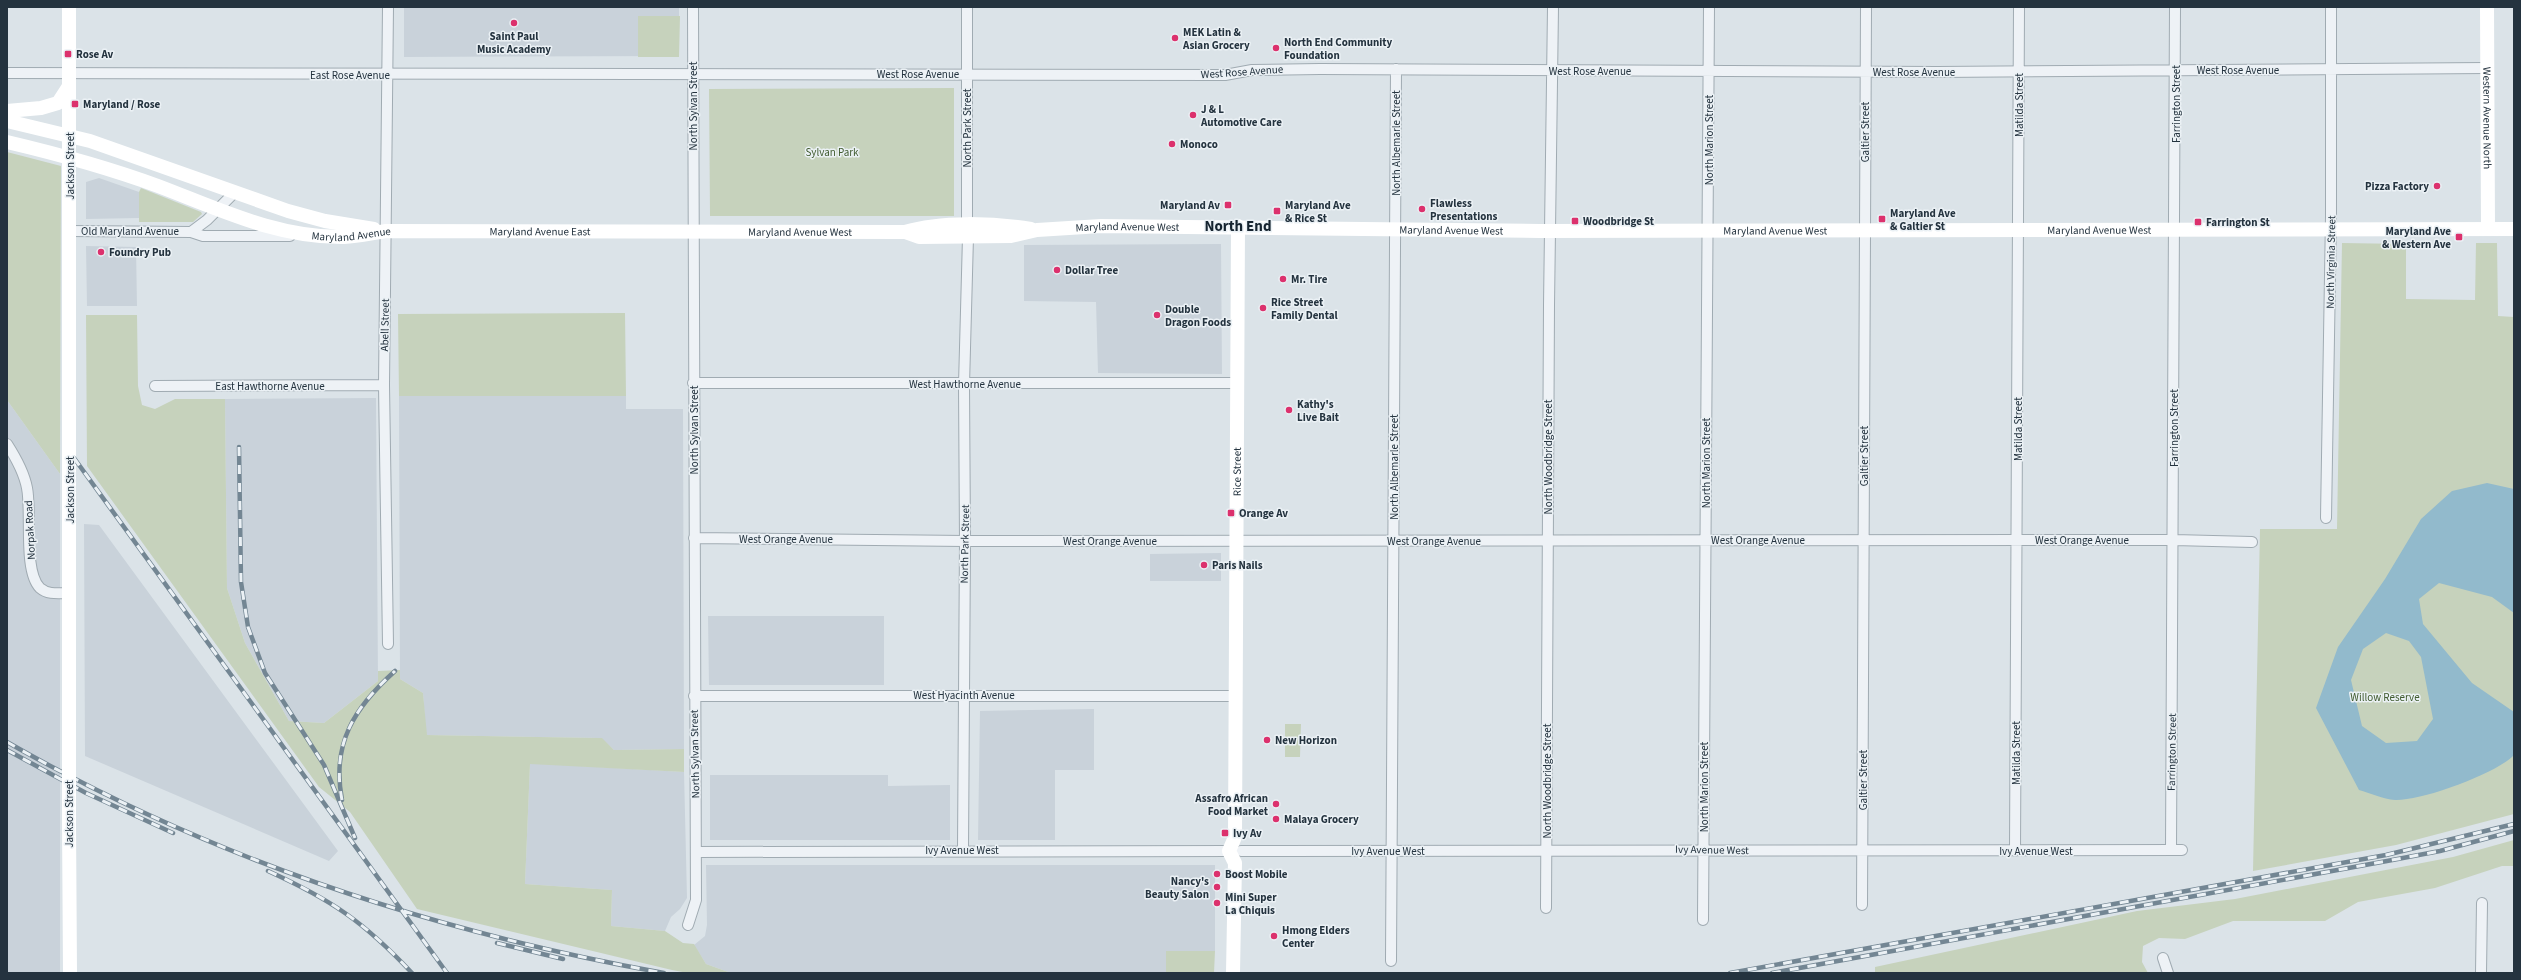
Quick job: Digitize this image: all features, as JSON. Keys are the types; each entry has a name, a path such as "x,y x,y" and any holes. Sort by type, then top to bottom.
{"main road":[{"name":"Jackson Street","path":"69,7 70,973"},
{"name":"Western Avenue North","path":"2487,7 2486,68 2488,229"},
{"path":"7,112 41,108 58,103 69,80"},
{"name":"Maryland Avenue","path":"7,121 70,135 234,193 307,216 386,231"},
{"name":"Maryland Avenue","path":"7,142 152,184 217,210 279,230 314,236 345,237 386,231"},
{"name":"Maryland Avenue West","path":"695,232 905,232 919,237 953,236 967,231 1009,226 1038,230 1101,226 1238,226 1396,230 2514,229"},
{"name":"Rice Street","path":"1233,973 1235,855 1234,696 1238,226"},
{"name":"Maryland Avenue East","path":"386,231 695,232"}],"street":[{"name":"Abell Street","path":"388,7 384,385 388,644"},
{"name":"North Sylvan Street","path":"688,925 696,900 694,696 695,232 693,7"},
{"name":"North Park Street","path":"963,850 962,695 966,541 964,385 967,231 967,7"},
{"name":"North Woodbridge Street","path":"1546,908 1553,7"},
{"name":"North Marion Street","path":"1703,920 1709,7"},
{"name":"Galtier Street","path":"1862,906 1866,7"},
{"name":"Matilda Street","path":"2015,851 2018,540 2019,7"},
{"name":"Farrington Street","path":"2170,850 2174,540 2175,7"},
{"name":"North Virginia Street","path":"2326,518 2331,229 2331,7"},
{"name":"West Rose Avenue","path":"693,74 966,73 1225,75 1252,70 1396,69 1709,72 2019,72 2486,68"},
{"name":"North Albemarle Street","path":"1391,961 1396,69"},
{"name":"East Rose Avenue","path":"7,73 69,80 693,74"},
{"name":"Old Maryland Avenue","path":"191,232 234,193"},
{"name":"Old Maryland Avenue","path":"70,231 191,232 203,236 314,236"},
{"name":"West Hawthorne Avenue","path":"694,384 964,385 1236,383"},
{"name":"East Hawthorne Avenue","path":"156,386 384,385"},
{"name":"Norpak Road","path":"7,444 20,465 27,486 31,562 35,581 39,586 50,593 69,593"},
{"name":"West Orange Avenue","path":"694,538 966,541 2174,540 2252,542"},
{"name":"West Hyacinth Avenue","path":"694,696 1234,696"},
{"name":"Ivy Avenue West","path":"696,852 963,850 1235,855 1391,850 2182,850"},
{"path":"2481,973 2482,903"},
{"path":"2163,958 2168,973"}],"shaded area":[{"path":"404,7 679,7 679,56 404,57"},
{"path":"99,178 139,192 139,218 86,219 86,182"},
{"path":"1221,244 1222,374 1098,373 1096,302 1024,301 1024,245"},
{"path":"86,246 136,247 137,306 87,306"},
{"path":"399,396 626,396 626,409 683,409 684,749 614,750 601,738 426,735 423,693 400,679"},
{"path":"376,398 378,681 324,723 289,721 245,643 227,588 225,399"},
{"path":"7,400 60,474 60,973 7,973"},
{"path":"84,524 99,525 338,851 329,861 85,756"},
{"path":"1221,553 1221,581 1150,581 1150,554"},
{"path":"708,616 884,616 884,685 709,685"},
{"path":"1094,709 1094,770 1055,770 1055,840 978,840 980,711"},
{"path":"530,763 684,772 687,898 680,909 671,917 665,931 611,926 612,890 525,884"},
{"path":"710,775 888,775 888,786 950,785 950,840 710,840"},
{"path":"706,865 1215,865 1215,951 1166,951 1166,973 731,973 706,964 694,945 705,936 707,925"}],"green space":[{"path":"638,16 680,16 679,57 638,57"},
{"name":"Sylvan Park","path":"954,88 954,216 710,216 709,89"},
{"path":"7,152 61,166 60,474 7,400"},
{"path":"141,188 201,212 202,214 193,222 139,222 139,192"},
{"name":"Willow Reserve","path":"2342,243 2406,244 2406,299 2475,300 2476,243 2497,243 2498,316 2514,317 2514,814 2396,845 2253,871 2260,529 2337,529"},
{"path":"625,313 626,396 399,396 398,314"},
{"path":"86,315 137,315 138,386 142,405 155,409 175,399 225,399 227,588 245,643 289,721 324,723 378,681 378,671 400,670 400,679 423,693 427,735 602,738 614,750 684,749 684,772 530,764 525,884 612,890 611,926 665,931 683,943 694,944 706,964 731,973 688,973 672,970 417,909 350,812 319,787 87,466"},
{"path":"1285,724 1301,724 1300,757 1285,757"},
{"path":"2514,840 2514,866 2502,866 2435,888 2358,902 2325,921 2233,921 2185,939 2159,938 2143,946 2142,962 2148,973 1875,973 1875,967 2137,911 2235,899 2453,857"},
{"path":"1166,951 1215,951 1214,973 1166,973"}],"water":[{"path":"2487,483 2514,489 2514,613 2492,597 2439,583 2419,599 2423,624 2472,683 2514,712 2514,755 2491,770 2458,785 2422,796 2395,800 2359,790 2316,708 2338,647 2385,579 2421,519 2452,491","holes":["2386,633 2409,641 2421,657 2433,719 2417,741 2386,743 2362,726 2351,680 2363,649"]}],"railway":[{"path":"239,447 241,582 248,627 265,673 324,765 355,838"},
{"path":"74,458 447,973"},
{"path":"342,800 339,780 340,761 343,744 349,728 368,698 395,671"},
{"path":"7,742 84,784 163,821 243,855 325,886 493,936 578,956 664,973"},
{"path":"7,750 86,793 173,833"},
{"path":"1730,973 2386,855 2514,824"},
{"path":"1772,973 2440,851 2514,831"},
{"path":"268,871 311,892 346,914 395,955 412,973"},
{"path":"497,943 563,959"}],"place":[{"name":"Saint Paul Music Academy","path":"514,23"},
{"name":"MEK Latin & Asian Grocery","path":"1175,38"},
{"name":"North End Community Foundation","path":"1276,48"},
{"name":"Rose Av","path":"68,54"},
{"name":"Maryland / Rose","path":"75,104"},
{"name":"J & L Automotive Care","path":"1193,115"},
{"name":"Monoco","path":"1172,144"},
{"name":"Pizza Factory","path":"2437,186"},
{"name":"Maryland Av","path":"1228,205"},
{"name":"Flawless Presentations","path":"1422,209"},
{"name":"Maryland Ave & Rice St","path":"1277,211"},
{"name":"Maryland Ave & Galtier St","path":"1882,219"},
{"name":"Woodbridge St","path":"1575,221"},
{"name":"Farrington St","path":"2198,222"},
{"name":"Maryland Ave & Western Ave","path":"2459,237"},
{"name":"Foundry Pub","path":"101,252"},
{"name":"Dollar Tree","path":"1057,270"},
{"name":"Mr. Tire","path":"1283,279"},
{"name":"Rice Street Family Dental","path":"1263,308"},
{"name":"Double Dragon Foods","path":"1157,315"},
{"name":"Kathy's Live Bait","path":"1289,410"},
{"name":"Orange Av","path":"1231,513"},
{"name":"Paris Nails","path":"1204,565"},
{"name":"New Horizon","path":"1267,740"},
{"name":"Assafro African Food Market","path":"1276,804"},
{"name":"Malaya Grocery","path":"1276,819"},
{"name":"Ivy Av","path":"1225,833"},
{"name":"Boost Mobile","path":"1217,874"},
{"name":"Nancy's Beauty Salon","path":"1217,887"},
{"name":"Mini Super La Chiquis","path":"1217,903"},
{"name":"Hmong Elders Center","path":"1274,936"}],"district":[{"name":"North End","path":"1238,226"}]}
